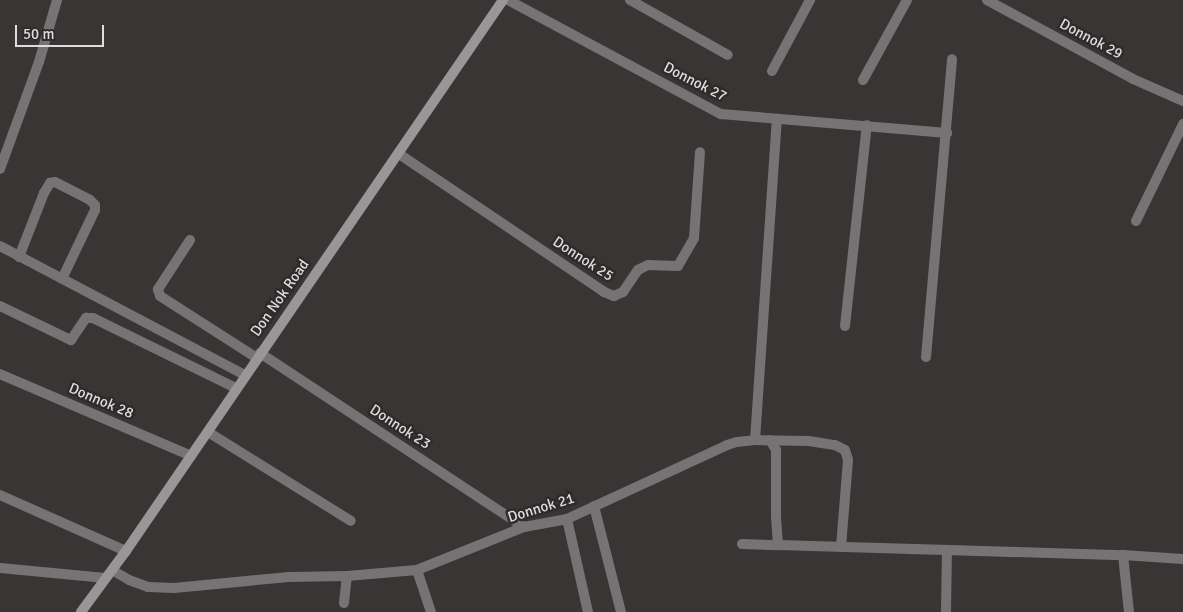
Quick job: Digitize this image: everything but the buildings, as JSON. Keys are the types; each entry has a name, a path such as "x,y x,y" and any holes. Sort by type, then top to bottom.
{"main road":[{"name":"Don Nok Road","path":"81,612 126,551 208,432 258,355 399,154 503,0"}],"street":[{"path":"0,169 38,62 57,0"},
{"name":"Donnok 27","path":"508,0 721,114 947,133"},
{"path":"630,0 728,55"},
{"path":"772,71 810,0"},
{"path":"863,80 906,0"},
{"name":"Donnok 29","path":"987,0 1133,79 1183,101"},
{"path":"926,356 952,59"},
{"path":"755,440 777,119"},
{"path":"1136,221 1183,124"},
{"path":"845,326 867,125"},
{"name":"Donnok 25","path":"399,154 604,292 614,296 623,292 638,270 648,265 678,266 694,238 700,152"},
{"path":"19,256 44,193 50,183 55,182 90,200 95,205 95,210 62,279"},
{"name":"Donnok 23","path":"190,240 158,289 160,296 258,355 524,527"},
{"path":"0,246 245,375"},
{"path":"0,306 71,340 86,318 93,318 236,388"},
{"name":"Donnok 28","path":"0,374 191,456"},
{"path":"208,432 351,521"},
{"name":"Donnok 21","path":"109,574 148,587 174,588 288,577 347,576 417,570 524,527 567,519 727,445 755,440 835,445 845,450 848,460 841,548"},
{"path":"770,440 776,450 778,545"},
{"path":"0,495 126,551"},
{"path":"594,506 621,612"},
{"path":"567,519 588,612"},
{"path":"742,544 1123,555 1183,559"},
{"path":"946,612 947,550"},
{"path":"1123,555 1129,612"},
{"path":"0,568 109,574"},
{"path":"417,570 431,612"},
{"path":"344,603 347,576"}]}
